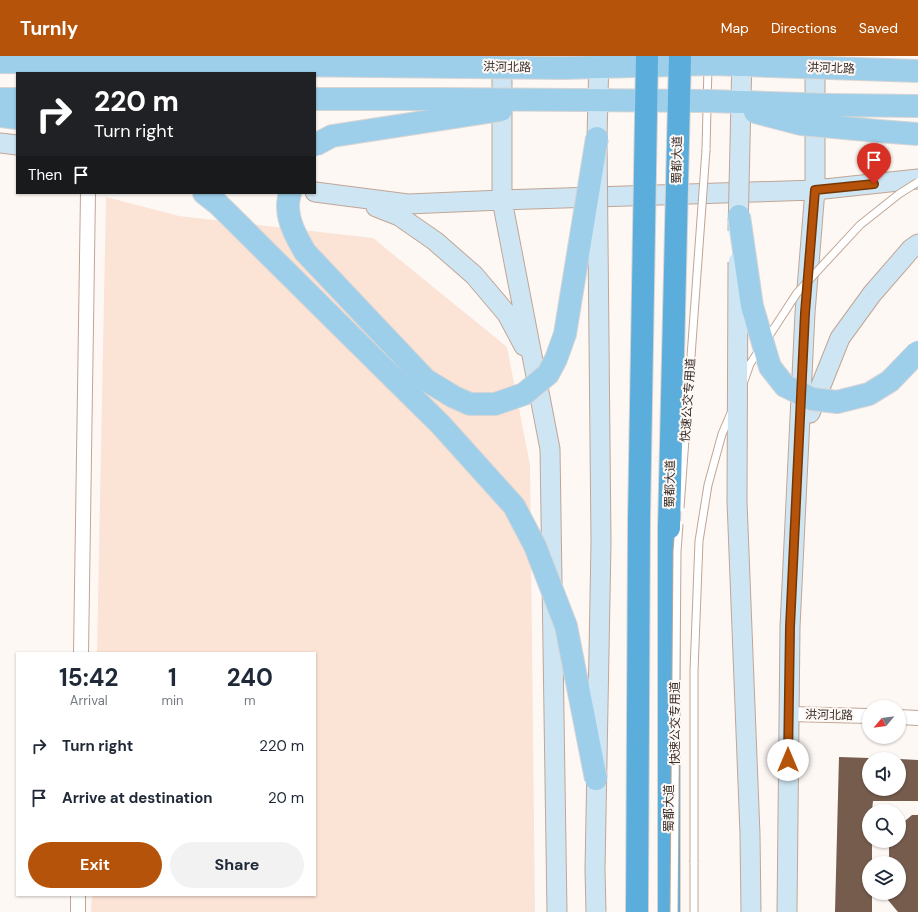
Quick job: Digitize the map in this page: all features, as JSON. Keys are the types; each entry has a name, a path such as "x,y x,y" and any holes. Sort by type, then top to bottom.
{"highway":[{"path":"637,912 639,519 647,56"},
{"name":"蜀都大道","path":"669,912 676,520 680,56"}],"main road":[{"path":"493,56 563,68"},
{"path":"709,60 748,56"},
{"name":"洪河北路","path":"0,62 563,68 709,60 918,71"},
{"path":"0,99 16,99"},
{"path":"316,99 566,100 918,106"},
{"path":"316,144 332,136 566,100"},
{"path":"709,102 801,124 918,134"},
{"path":"0,116 16,118"},
{"path":"290,194 288,207 290,222 305,252 426,380 454,397 470,404 495,404 524,394 548,374 556,359 565,334 597,138"},
{"path":"205,194 218,204 441,426 514,506 535,546 566,626 596,779"},
{"path":"738,216 752,306 770,367 785,386 812,399 837,402 869,394 890,381 918,352"}],"street":[{"path":"502,56 502,200 550,449 557,912"},
{"path":"596,912 596,779 601,543 597,138 599,56"},
{"path":"742,56 738,216 737,501 750,834 751,912"},
{"path":"787,912 790,627 805,313 815,190 814,56"},
{"path":"0,143 16,145"},
{"path":"316,192 408,204 815,190 918,180"},
{"path":"82,652 88,194"},
{"path":"353,197 399,216 435,241 474,275 507,314 533,362"},
{"path":"799,442 840,338 872,294 911,249 918,244"},
{"name":"洪河北路","path":"789,714 862,716"},
{"path":"906,717 918,718"},
{"path":"78,896 78,912"}],"lane":[{"name":"快速公交专用道","path":"674,912 676,520 706,150 709,60"},
{"name":"快速公交专用道","path":"694,912 694,671 699,541 708,485 722,434 750,364 797,293 860,225 918,180"}],"shaded area":[{"path":"106,197 179,216 373,238 507,347 530,465 535,912 91,912 92,896 316,896 316,652 97,652"}],"building":[{"path":"839,757 862,758 862,796 906,796 906,759 918,760 918,801 873,801 873,804 862,804 862,848 872,848 872,856 862,856 862,900 872,900 872,912 835,912"},
{"path":"912,815 918,815 918,912 898,912 888,900 906,900 906,856 889,856 889,848 906,848 906,820"}],"route":[{"path":"788,760 790,627 805,313 815,190 874,184"}]}
